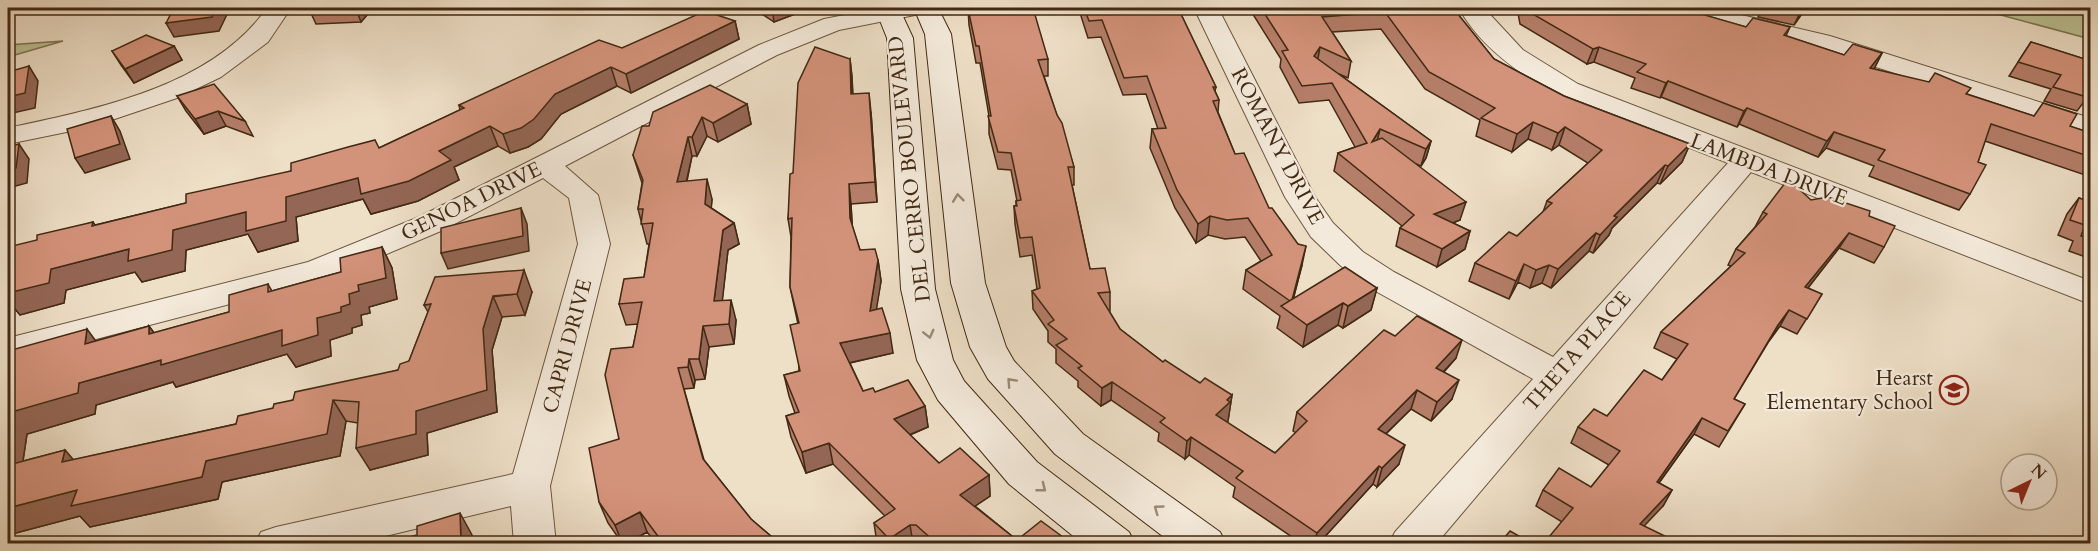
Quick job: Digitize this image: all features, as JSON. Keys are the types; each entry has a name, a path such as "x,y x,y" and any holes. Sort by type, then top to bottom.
{"street":[{"path":"8,136 81,121 168,92 212,70 259,37 279,8"},
{"name":"DEL CERRO BOULEVARD","path":"926,8 938,34 968,283 988,347 1001,370 1069,444 1205,543"},
{"name":"ROMANY DRIVE","path":"1206,8 1300,197 1322,230 1352,259 1382,280 1556,375"},
{"name":"LAMBDA DRIVE","path":"1472,8 1508,52 1533,71 1568,90 2091,293"},
{"path":"1683,8 1821,41 2091,127"},
{"name":"DEL CERRO BOULEVARD","path":"897,9 918,290 935,360 951,390 1023,474 1114,543"},
{"name":"GENOA DRIVE","path":"8,350 318,270 430,224 768,50 833,24 897,9"},
{"name":"THETA PLACE","path":"1410,543 1746,160"},
{"name":"CAPRI DRIVE","path":"535,543 530,486 594,244 583,195 546,165"},
{"path":"276,543 530,486"}],"green space":[{"path":"1975,8 2090,8 2090,39"},
{"path":"63,41 8,57 8,45"}],"building":[{"path":"174,8 216,8 212,17 166,23"},
{"path":"312,8 357,8 310,11"},
{"path":"1033,8 1048,59 1038,60 1057,115 1062,123 1074,167 1068,167 1090,269 1105,268 1110,292 1098,293 1120,329 1163,362 1165,360 1200,383 1205,378 1232,395 1227,400 1230,402 1216,415 1275,453 1307,421 1297,412 1384,330 1395,336 1417,316 1462,340 1436,368 1459,380 1437,402 1417,390 1378,429 1405,445 1382,468 1379,466 1317,533 1236,478 1243,471 1191,437 1187,441 1160,422 1165,418 1112,382 1102,388 1078,368 1082,366 1056,345 1067,339 1048,324 1054,320 1032,291 1040,288 1032,237 1020,238 1014,206 1017,206 1016,201 1021,200 1011,153 998,152 988,116 991,116 979,46 976,46 968,9"},
{"path":"1084,8 1178,8 1216,87 1213,87 1219,100 1213,101 1235,154 1244,153 1269,208 1272,208 1298,244 1306,246 1292,300 1290,301 1246,270 1272,255 1248,218 1227,220 1210,216 1198,224 1177,190 1152,129 1166,128 1147,76 1124,78 1102,20 1089,21"},
{"path":"1261,8 1453,8 1494,59 1564,96 1690,144 1668,166 1665,165 1614,216 1617,217 1600,235 1596,233 1558,269 1549,265 1536,270 1524,264 1516,281 1475,263 1509,232 1517,236 1552,203 1547,201 1602,150 1565,127 1558,133 1533,122 1517,134 1481,118 1495,108 1429,72 1385,12 1322,17 1351,61 1320,47 1314,56 1431,141 1426,149 1380,129 1372,142 1382,138 1466,202 1434,214 1470,231 1442,249 1400,228 1414,215 1338,153 1367,143 1332,83 1302,86 1282,51 1288,50"},
{"path":"1524,8 1696,8 1691,11 1746,27 1753,18 1790,27 1784,35 1844,55 1853,44 1882,53 1870,68 1929,82 1935,73 1971,88 1966,94 2034,116 2043,103 2077,114 2070,126 2091,133 2091,157 1991,124 1978,162 1986,165 1970,194 1878,160 1885,150 1834,132 1827,141 1747,108 1744,111 1668,81 1666,83 1637,72 1646,64 1599,47 1593,49"},
{"path":"1784,8 1803,8 1801,11"},
{"path":"705,11 735,21 626,74 611,67 555,94 534,119 521,128 503,134 490,126 439,151 451,160 409,181 361,194 358,178 286,197 286,221 246,231 246,212 173,230 172,250 128,261 129,249 51,269 49,283 8,293 8,247 37,240 37,235 93,222 92,226 186,203 186,194 291,171 291,163 375,140 379,148 464,108 459,105 599,40 622,48"},
{"path":"146,35 174,46 125,69 112,51"},
{"path":"2031,42 2091,61 2091,90 2087,97 2053,87 2061,75 2018,62"},
{"path":"815,47 850,59 851,94 869,93 875,182 849,184 850,218 860,250 875,249 878,260 870,311 882,308 890,333 840,343 863,391 873,388 875,392 908,380 925,406 894,419 939,463 960,448 989,475 960,495 1017,540 1041,521 1071,543 936,543 916,525 910,525 889,539 874,523 895,509 829,443 802,452 786,416 799,412 784,375 800,371 790,325 799,323 790,287 792,218 788,219 798,83"},
{"path":"29,66 25,93 8,97 8,72"},
{"path":"214,84 245,121 218,111 195,119 177,96"},
{"path":"710,85 747,104 713,123 702,117 692,137 688,137 677,182 707,179 705,204 734,223 723,230 714,301 731,300 729,324 703,326 699,359 689,359 688,367 678,368 703,459 751,519 779,543 663,543 640,512 615,525 599,502 589,448 619,439 605,375 611,349 633,347 642,302 619,304 624,279 644,277 653,223 641,224 643,209 638,209 643,180 633,155 642,126 649,126 653,112"},
{"path":"111,116 120,144 75,158 67,129"},
{"path":"19,144 16,168 8,170 8,147"},
{"path":"1788,179 1811,200 1828,197 1870,211 1869,216 1895,226 1884,247 1849,233 1805,287 1822,294 1807,319 1789,310 1778,325 1734,399 1745,404 1728,431 1702,418 1657,482 1672,490 1640,524 1676,543 1544,543 1573,508 1543,490 1559,468 1591,487 1620,451 1578,427 1594,409 1607,416 1644,370 1662,380 1688,344 1661,332 1745,253 1736,249 1767,214 1763,212"},
{"path":"2079,198 2091,202 2091,239 2081,236 2085,225 2070,220"},
{"path":"521,208 523,236 441,253 441,228"},
{"path":"382,247 386,278 358,285 359,291 349,294 350,304 341,307 341,312 317,318 318,335 282,346 282,330 161,365 161,360 79,383 78,393 8,413 8,351 87,329 85,344 149,326 149,334 229,312 229,295 268,284 268,292 341,272 340,258"},
{"path":"1345,267 1377,288 1348,306 1343,303 1307,325 1281,306"},
{"path":"524,270 517,294 493,296 483,329 487,390 416,411 416,434 356,448 359,402 333,400 327,434 206,461 202,477 71,506 77,490 8,508 8,457 12,456 9,465 65,450 62,462 236,424 238,416 273,408 274,404 293,400 295,392 398,370 400,364 409,361 431,304 424,305 435,277"},
{"path":"460,513 461,543 385,543 417,535 417,526"},
{"path":"1510,531 1531,543 1500,543"}],"place":[{"name":"Hearst Elementary School","path":"1954,390"}]}
